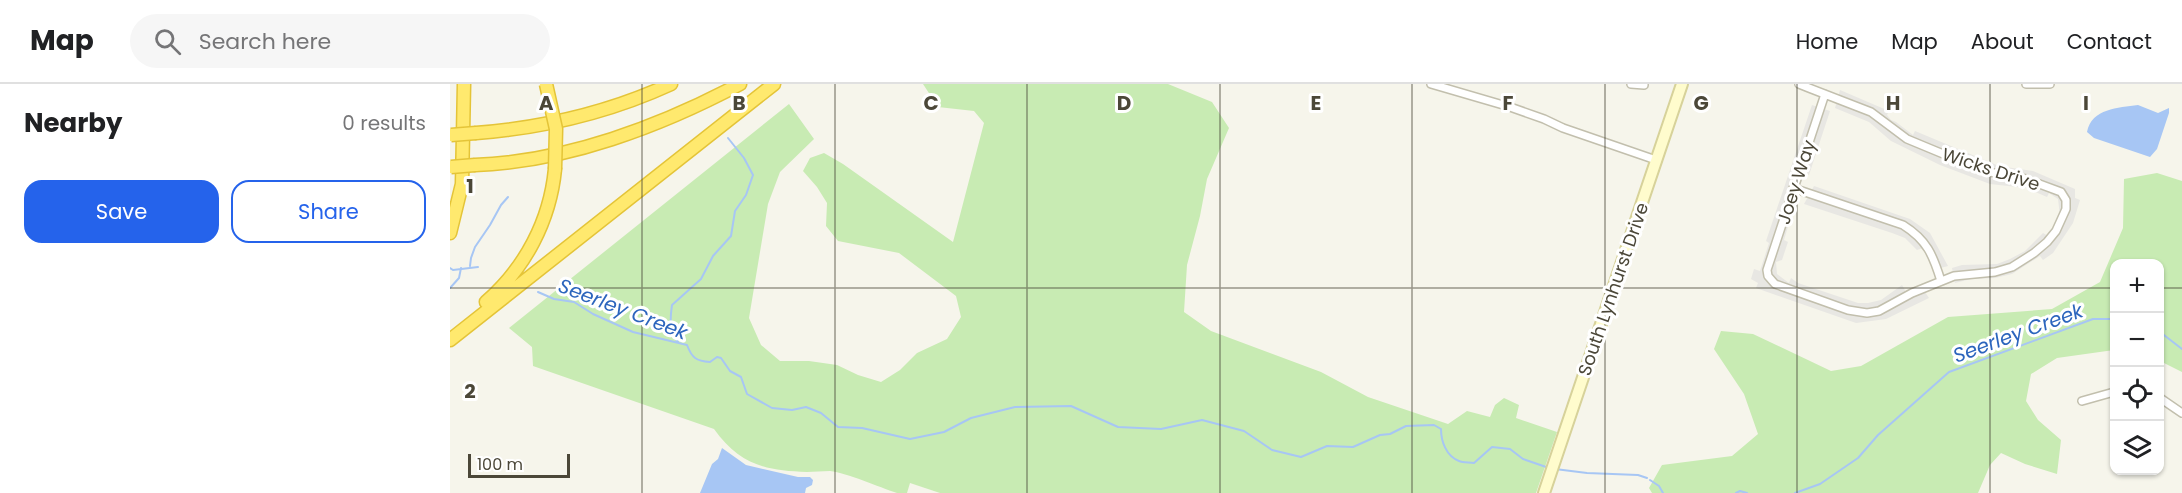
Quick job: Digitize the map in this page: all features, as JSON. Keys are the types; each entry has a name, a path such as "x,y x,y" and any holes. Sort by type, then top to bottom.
{"highway":[{"path":"450,233 462,184 464,84"},
{"path":"450,332 494,295 511,277 525,256 547,210 557,146 555,119 546,84"},
{"path":"450,135 521,128 566,119 614,106 671,84"},
{"path":"450,167 534,159 628,133 693,108 740,84"},
{"path":"450,340 774,84"}],"main road":[{"name":"South Lynhurst Drive","path":"1544,493 1682,84"}],"street":[{"path":"1431,84 1510,107 1656,160"},
{"path":"1631,84 1644,85"},
{"name":"Wicks Drive","path":"1799,84 1871,112 1907,139 1977,168 2026,178 2061,192 2066,200 2066,209 2056,231 2034,253 2012,267 1995,272 1954,276 1941,281"},
{"path":"2026,84 2050,84"},
{"name":"Joey Way","path":"1825,94 1767,270 1768,276 1775,284 1791,291 1848,310 1867,313 1879,311 1941,281"},
{"path":"1793,188 1902,225 1917,234 1928,246 1941,281"},
{"path":"2082,401 2110,393"},
{"path":"2164,401 2182,413"}],"green space":[{"path":"923,84 1168,84 1212,102 1229,128 1207,179 1187,265 1184,312 1211,331 1321,372 1368,397 1448,424 1467,411 1490,417 1495,405 1504,398 1519,405 1516,418 1557,432 1536,493 940,493 910,483 907,493 897,493 837,472 778,470 754,463 733,450 714,429 533,366 532,347 509,328 789,104 814,139 780,172 768,204 749,318 761,345 780,361 809,361 837,365 881,382 900,370 917,353 947,339 961,317 956,296 899,253 838,241 826,226 827,203 803,171 810,158 824,153 953,242 984,123 974,111 938,107"},
{"path":"2157,173 2182,181 2182,372 2164,363 2164,259 2110,259 2110,351 2057,358 2031,374 2026,401 2038,420 2061,440 2057,474 2025,464 2001,453 1990,465 1978,493 1652,493 1649,488 1662,465 1732,456 1758,434 1744,394 1714,349 1721,331 1753,334 1831,371 1861,366 1948,317 2052,309 2100,282 2123,228 2124,179"}],"shaded area":[{"path":"1840,90 1889,111 1887,115 1891,120 1913,135 1915,131 1999,166 2033,171 2075,189 2075,198 2080,200 2073,223 2053,253 2043,260 2040,256 2012,274 1955,283 1952,268 1962,265 1997,264 2025,251 2043,233 2048,236 2060,216 2058,199 2049,193 2047,197 2026,188 1990,184 1940,165 1891,141 1869,122 1835,108"},
{"path":"1812,105 1830,111 1809,175 1804,173 1784,240 1788,242 1782,260 1776,262 1777,274 1789,283 1791,278 1798,283 1858,303 1881,300 1902,285 1906,292 1921,286 1929,298 1886,319 1856,323 1756,288 1758,283 1751,279 1754,269 1760,271 1769,243 1766,241"},
{"path":"1814,186 1910,219 1930,233 1948,266 1933,270 1923,248 1917,250 1905,238 1804,204"}],"water":[{"path":"2138,105 2158,113 2169,108 2157,149 2150,157 2094,138 2087,132 2094,118 2100,114"},
{"path":"722,448 746,465 798,477 810,477 813,480 812,485 806,488 805,493 700,493 712,464 718,459"}],"waterway":[{"path":"678,342 671,325 672,305 701,279 713,256 731,236 735,211 746,195 753,175 744,158 728,138"},
{"path":"470,266 475,247 508,197"},
{"name":"Seerley Creek","path":"450,268 453,270 478,267"},
{"path":"450,288 459,278 461,268"},
{"name":"Seerley Creek","path":"538,292 554,299 574,302 593,314 633,332 687,345 698,360 710,362 717,357 721,358 730,371 741,377 747,394 772,408 792,410 806,407 821,413 838,427 862,428 910,439 944,432 971,418 1015,407 1071,406 1118,427 1161,429 1202,420 1244,431 1272,450 1301,457 1327,446 1353,447 1406,426 1434,425 1441,429 1443,443 1448,452 1454,459 1461,462 1474,463 1492,447 1510,449 1523,459 1549,468"},
{"name":"Seerley Creek","path":"1795,493 1820,484 1858,458 1878,435 1949,372 2093,319 2110,319"},
{"name":"Seerley Creek","path":"2164,335 2182,349"},
{"name":"Seerley Creek","path":"1555,469 1638,475 1647,478"},
{"name":"Seerley Creek","path":"1650,480 1659,486 1663,493"},
{"name":"Seerley Creek","path":"1736,493 1740,491 1747,493"}]}
